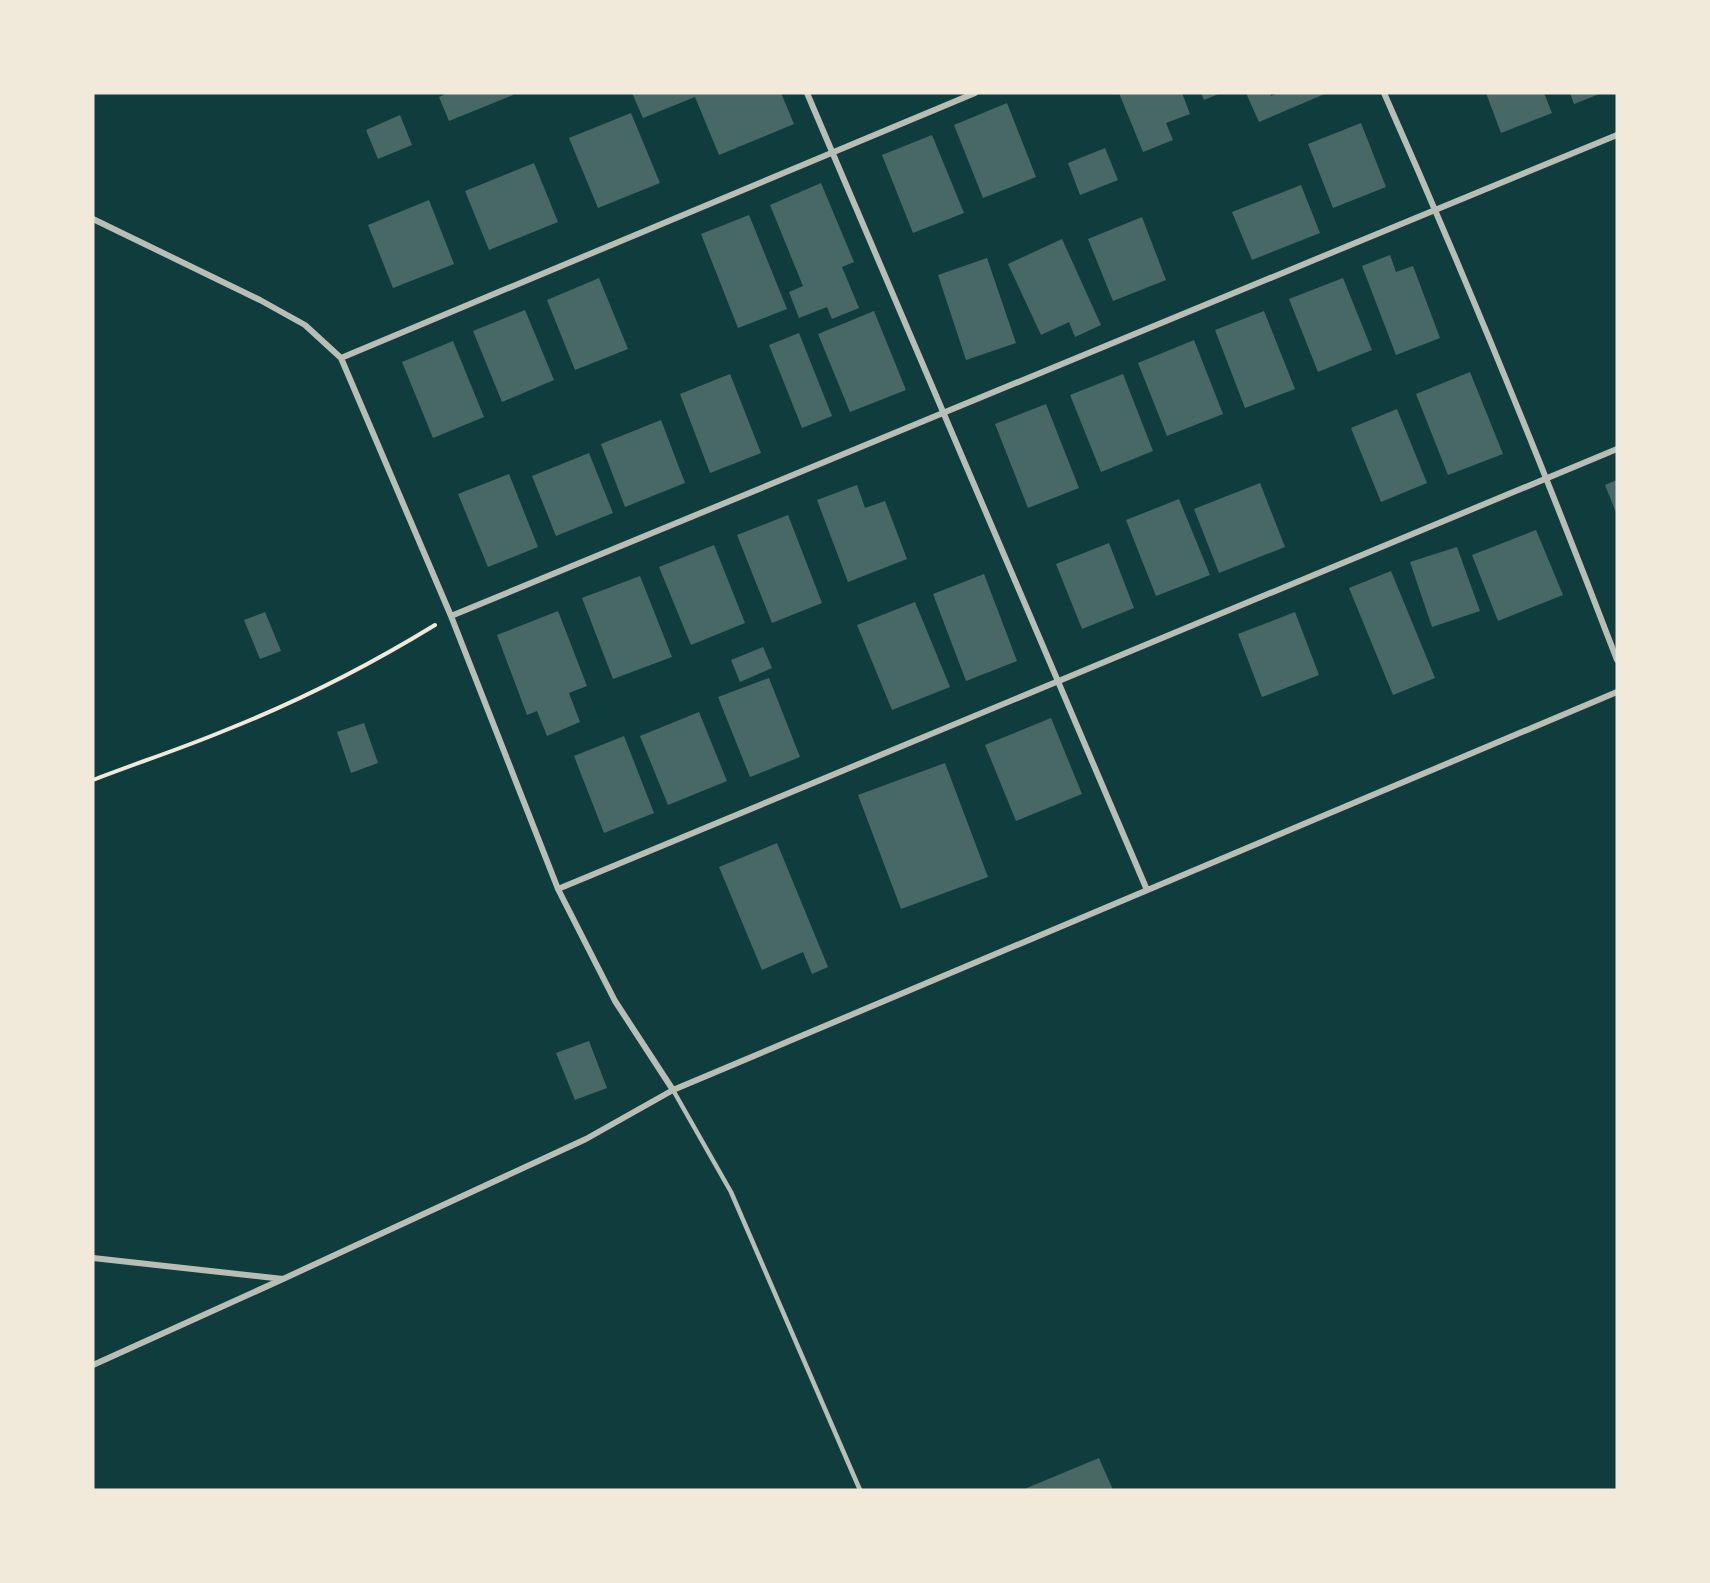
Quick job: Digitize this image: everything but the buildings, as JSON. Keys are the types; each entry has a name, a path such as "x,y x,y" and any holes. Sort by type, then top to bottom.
{"street":[{"path":"807,93 1147,890"},
{"path":"341,358 975,93"},
{"path":"1384,93 1436,209 1547,478 1617,660"},
{"path":"451,616 1617,135"},
{"path":"93,219 261,300 305,325 341,358 451,616 558,889 615,1001 673,1090"},
{"path":"558,889 1617,449"},
{"path":"93,1365 586,1139 673,1090 1617,692"},
{"path":"93,1258 283,1279"}],"lane":[{"path":"673,1090 731,1192 860,1490"}],"path":[{"path":"93,780 282,707 376,659 451,616"}]}
